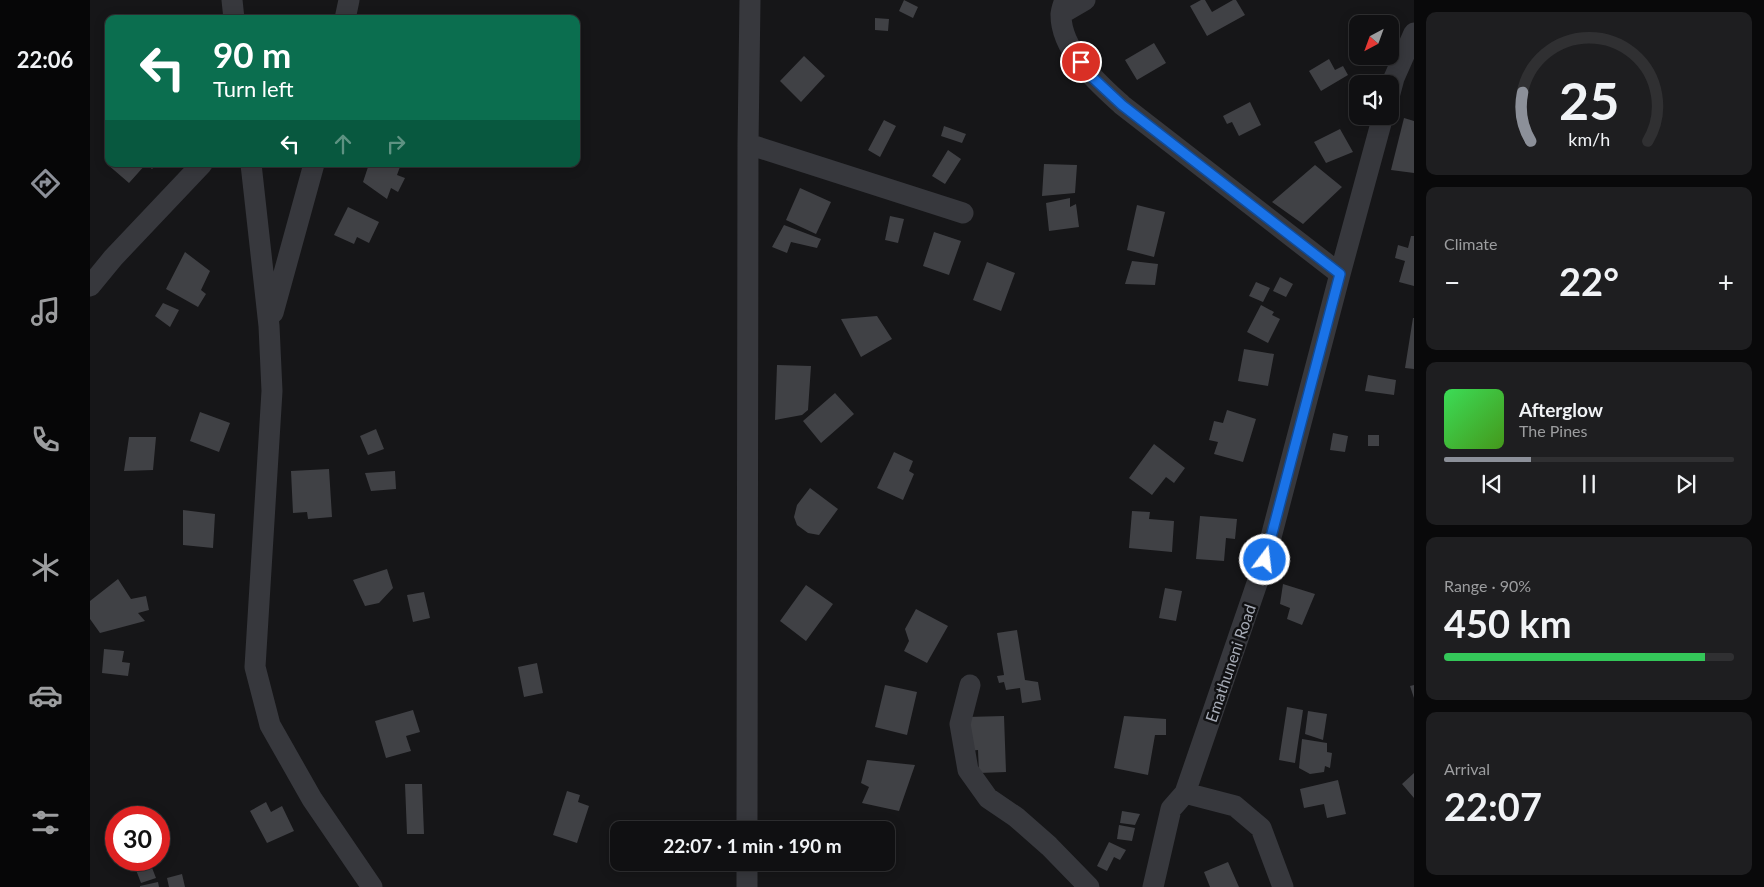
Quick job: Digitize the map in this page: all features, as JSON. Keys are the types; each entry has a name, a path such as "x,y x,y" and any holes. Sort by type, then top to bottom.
{"street":[{"path":"232,0 234,15"},
{"path":"346,15 349,0"},
{"path":"747,821 750,0"},
{"path":"1085,0 1063,7 1063,31 1070,48 1092,77 1116,99 1340,274"},
{"path":"1395,75 1414,32"},
{"name":"Emathuneni Road","path":"1154,887 1171,808 1185,793 1265,560 1381,125"},
{"path":"748,144 963,214"},
{"path":"90,286 120,251 199,167"},
{"path":"251,167 269,326 272,391 255,667 270,725 312,798 372,887"},
{"path":"269,326 313,167"},
{"path":"970,685 960,724 968,770 988,798 1016,817 1049,846 1089,887"},
{"path":"1185,793 1235,806 1261,828 1283,887"},
{"path":"746,887 747,871"}],"building":[{"path":"904,0 918,7 913,18 899,11"},
{"path":"1205,0 1212,12 1236,0 1245,15 1207,36 1190,6"},
{"path":"875,18 889,19 888,31 875,30"},
{"path":"1154,43 1166,63 1137,80 1125,60"},
{"path":"804,56 825,76 801,102 780,81"},
{"path":"1329,59 1335,70 1343,66 1348,75 1321,91 1309,71"},
{"path":"1250,102 1261,125 1239,136 1232,122 1227,124 1223,116"},
{"path":"1404,118 1414,121 1414,173 1391,170"},
{"path":"884,120 896,126 880,157 868,150"},
{"path":"944,126 966,134 962,143 941,136"},
{"path":"1340,129 1353,152 1326,163 1314,142"},
{"path":"948,150 961,159 945,184 932,176"},
{"path":"1044,164 1077,165 1075,193 1042,196"},
{"path":"1315,165 1342,187 1303,224 1272,202"},
{"path":"110,167 143,167 129,183"},
{"path":"368,167 400,167 397,175 405,178 398,192 391,188 387,199 363,182"},
{"path":"800,188 831,202 816,234 786,220"},
{"path":"1070,198 1070,207 1076,204 1079,227 1049,231 1046,203"},
{"path":"1137,205 1165,212 1154,257 1127,250"},
{"path":"348,207 379,222 369,243 357,237 354,244 334,235"},
{"path":"890,216 904,219 898,243 885,240"},
{"path":"784,225 821,239 817,248 791,242 787,253 772,247"},
{"path":"934,232 961,241 949,275 923,266"},
{"path":"1411,236 1414,236 1414,286 1399,282 1405,261 1395,258 1398,245 1408,248"},
{"path":"185,252 210,271 201,290 206,294 198,307 166,289"},
{"path":"1132,261 1158,264 1155,285 1125,284"},
{"path":"987,262 1015,273 1001,311 973,300"},
{"path":"1280,277 1293,284 1286,297 1273,291"},
{"path":"1256,282 1270,288 1263,302 1249,296"},
{"path":"163,303 179,310 170,327 155,316"},
{"path":"1261,305 1274,312 1272,315 1280,319 1268,343 1247,332"},
{"path":"877,316 892,339 861,357 841,319"},
{"path":"1414,318 1414,369 1405,368"},
{"path":"1244,349 1274,354 1268,386 1238,381"},
{"path":"777,365 811,366 808,410 802,415 775,420"},
{"path":"1368,375 1396,380 1394,395 1365,391"},
{"path":"835,393 854,414 821,443 803,421"},
{"path":"1227,410 1256,419 1243,462 1214,454 1218,442 1209,440 1214,421 1223,423"},
{"path":"200,412 230,423 219,452 190,441"},
{"path":"376,429 384,449 368,455 360,436"},
{"path":"1333,433 1348,436 1345,452 1330,450"},
{"path":"1368,435 1379,435 1379,446 1368,446"},
{"path":"129,437 156,437 153,470 124,471"},
{"path":"1154,444 1185,468 1174,483 1166,477 1152,495 1129,478"},
{"path":"894,452 913,461 909,471 914,474 903,500 877,488"},
{"path":"329,469 332,517 308,519 307,512 293,513 291,471"},
{"path":"395,471 396,489 371,491 365,473"},
{"path":"810,488 838,509 819,535 808,533 797,525 794,517 797,505"},
{"path":"183,510 215,514 213,548 183,545"},
{"path":"1132,511 1150,512 1149,519 1174,521 1172,552 1129,548"},
{"path":"1200,516 1237,519 1235,539 1226,538 1224,561 1196,559"},
{"path":"387,569 393,588 379,603 365,606 353,580"},
{"path":"118,579 131,599 146,596 149,610 138,613 145,621 100,633 90,619 90,601"},
{"path":"1283,584 1315,594 1302,625 1287,619 1290,608 1280,604"},
{"path":"806,585 833,604 806,641 780,621"},
{"path":"1165,588 1182,591 1176,621 1159,618"},
{"path":"424,592 430,618 413,622 407,595"},
{"path":"916,609 948,626 927,663 904,651 909,641 905,629"},
{"path":"1017,630 1025,680 1038,682 1041,700 1022,703 1020,688 1006,690 1004,682 999,683 997,676 1004,675 997,633"},
{"path":"104,649 124,651 122,662 130,663 128,676 102,673"},
{"path":"537,663 543,693 524,697 518,667"},
{"path":"885,685 917,692 907,735 875,727"},
{"path":"1414,685 1414,698 1410,686"},
{"path":"1287,707 1303,710 1295,763 1279,760"},
{"path":"413,710 420,732 406,736 411,751 386,758 375,721"},
{"path":"1308,711 1327,714 1323,740 1305,734"},
{"path":"1004,716 1006,772 979,773 978,750 968,751 967,717"},
{"path":"1124,716 1166,719 1166,735 1155,735 1148,775 1114,768"},
{"path":"1302,739 1327,743 1327,752 1332,753 1330,768 1325,766 1324,772 1310,774 1299,768"},
{"path":"867,760 915,765 899,811 862,803 869,787 861,783"},
{"path":"1414,773 1414,798 1402,784"},
{"path":"1338,780 1346,814 1327,818 1324,804 1304,808 1300,789"},
{"path":"405,784 422,784 424,834 407,834"},
{"path":"567,791 580,795 578,802 589,806 577,843 553,835"},
{"path":"266,802 271,812 282,806 294,831 267,843 250,811"},
{"path":"1122,811 1140,814 1135,825 1120,823"},
{"path":"1119,825 1135,828 1132,841 1117,839"},
{"path":"1109,842 1126,850 1120,860 1114,857 1107,871 1097,866"},
{"path":"1228,862 1239,887 1210,887 1204,872"},
{"path":"136,871 153,871 156,878 141,883"},
{"path":"182,874 185,887 169,887 167,878"},
{"path":"158,882 159,887 140,887 140,886"}],"route":[{"path":"1081,62 1092,77 1122,105 1340,274 1265,560"}]}
